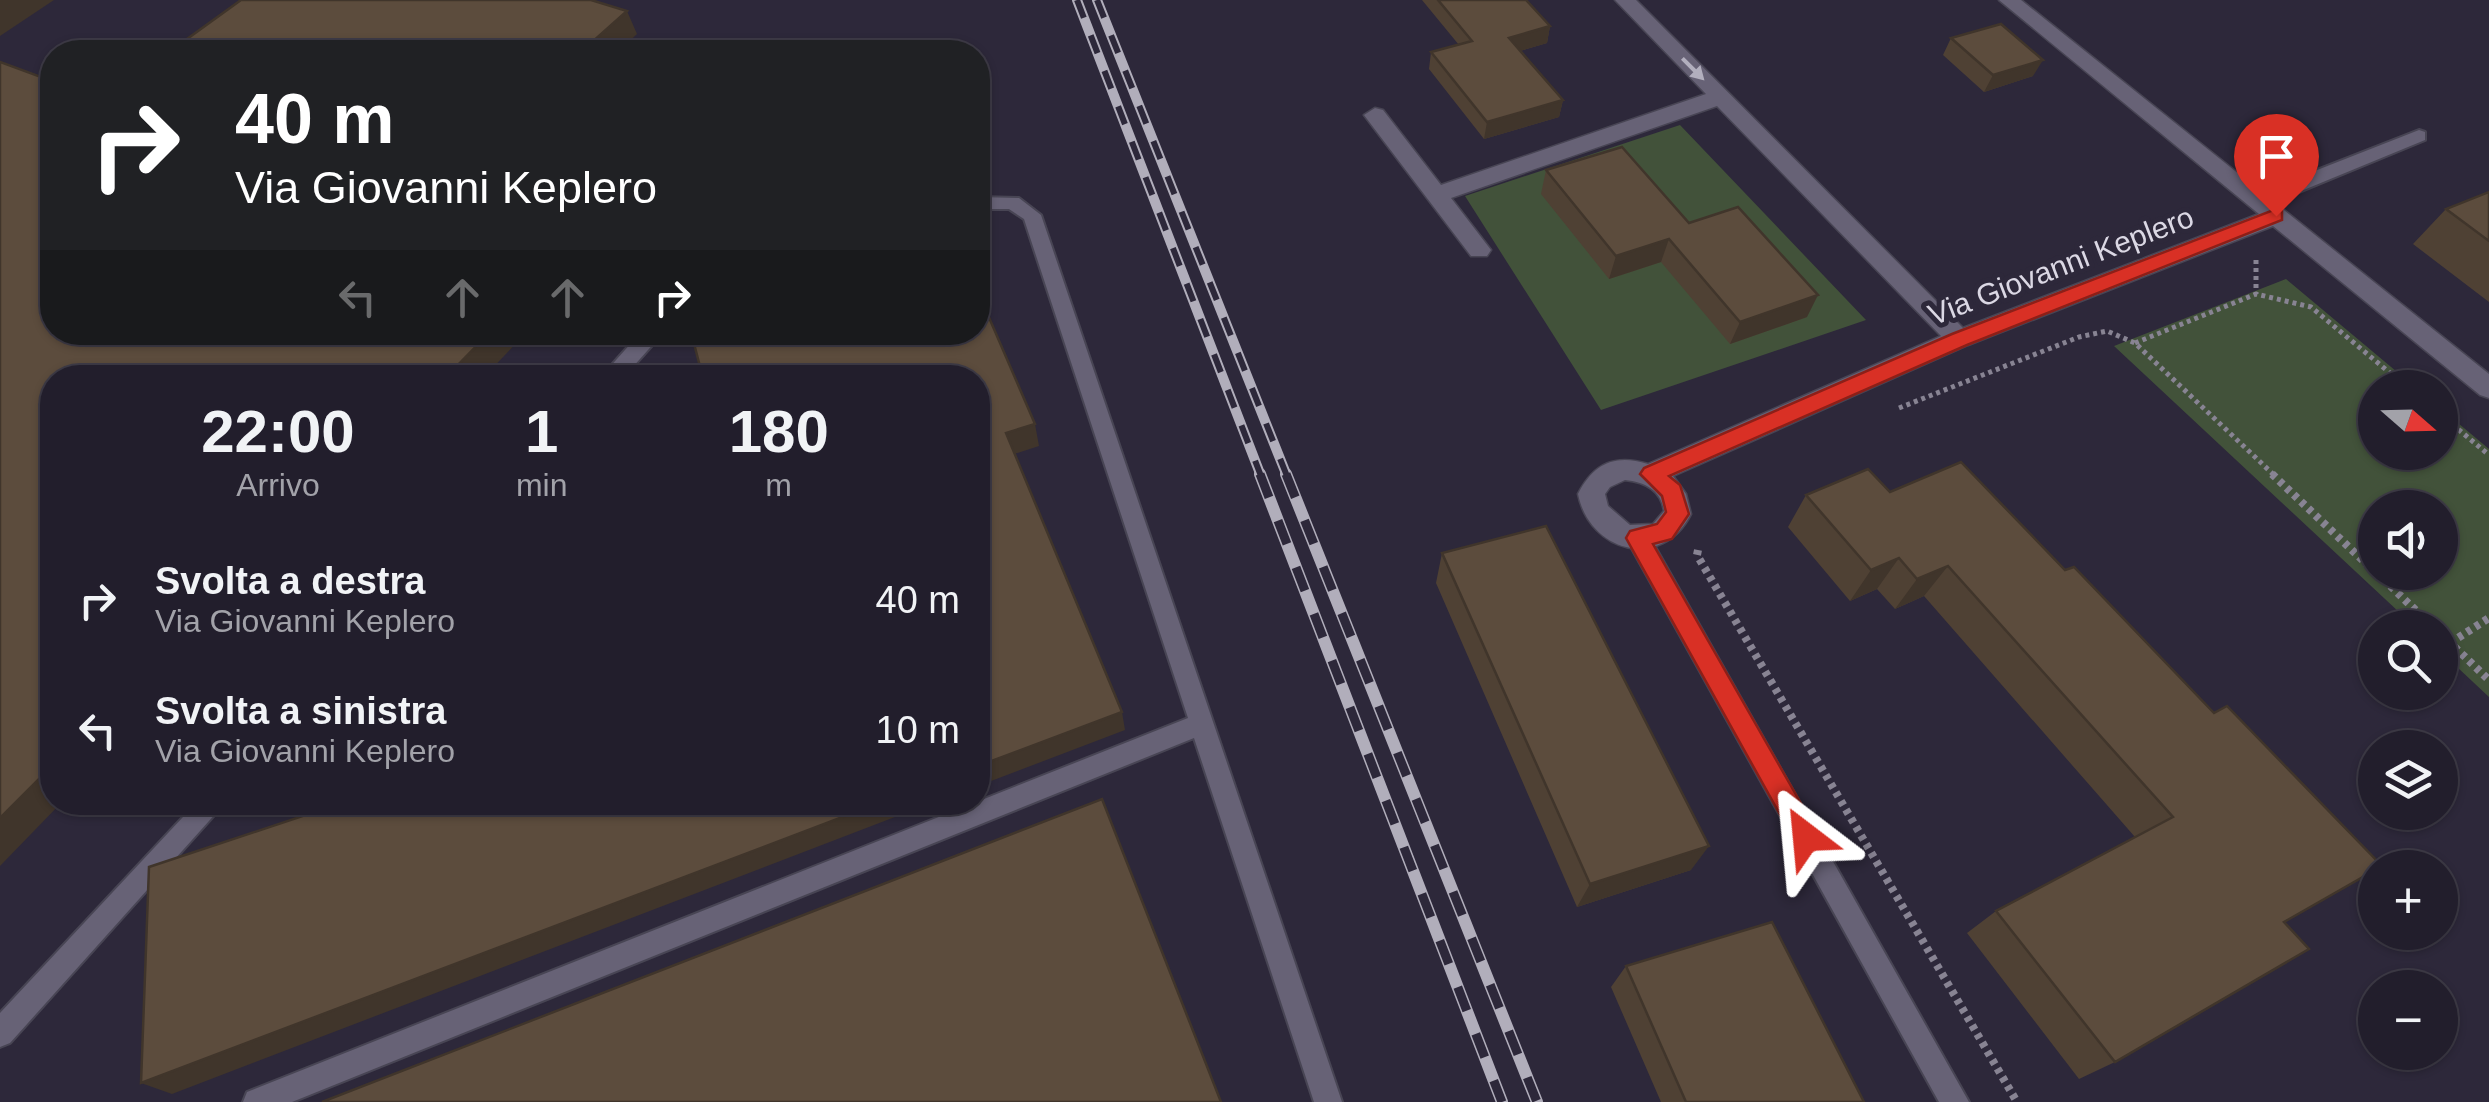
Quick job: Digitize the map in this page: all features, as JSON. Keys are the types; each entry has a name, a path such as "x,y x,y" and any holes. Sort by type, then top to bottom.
{"street":[{"path":"1624,0 1960,340"},
{"path":"2009,0 2489,388"},
{"path":"1436,194 1720,97"},
{"path":"1375,115 1478,250"},
{"name":"Via Giovanni Keplero","path":"1638,538 1624,536 1600,520 1591,498 1600,478 1611,472 1638,470 1651,474 2267,208"},
{"path":"1638,538 1664,532 1678,514 1672,492 1651,474"}],"lane":[{"path":"2267,208 2420,136"},
{"path":"990,203 1012,204 1032,214 1328,1102"},
{"path":"622,365 642,345"},
{"path":"1638,538 1955,1102"},
{"path":"990,809 1202,724"},
{"path":"0,1034 202,815"},
{"path":"257,1102 974,815"}],"path":[{"path":"2135,343 2256,294 2311,307 2386,370"},
{"path":"1897,409 2080,337 2106,331 2135,343 2358,555"},
{"path":"2458,429 2489,455"},
{"path":"1700,538 1697,555 2017,1102"},
{"path":"2395,590 2415,610"},
{"path":"2458,637 2489,618"},
{"path":"2458,650 2489,680"}],"green space":[{"path":"1680,125 1866,320 1601,410 1465,196"},
{"path":"2286,279 2395,370 2358,370 2358,470 2458,470 2458,423 2489,449 2489,697 2458,668 2458,610 2397,610 2375,590 2458,590 2458,490 2358,490 2358,574 2114,346"}],"building":[{"path":"241,0 591,0 627,11 594,40 186,40"},
{"path":"1438,0 1526,0 1550,26 1509,38 1563,100 1487,122 1431,52 1472,41"},
{"path":"2001,24 2043,60 1993,75 1951,38"},
{"path":"0,62 40,77 40,345 477,345 458,365 40,365 40,778 0,818"},
{"path":"1622,147 1689,223 1738,207 1818,295 1740,322 1669,239 1616,256 1546,170"},
{"path":"2489,192 2489,241 2446,209"},
{"path":"990,320 1035,424 1006,433 1122,712 990,762 990,365 700,365 694,345 990,345"},
{"path":"1961,462 2065,570 2074,567 2214,713 2227,706 2366,850 2358,850 2358,880 2284,922 2309,949 2115,1062 1996,911 2173,817 1948,566 1917,579 1899,558 1871,570 1806,495 1868,469 1890,492"},
{"path":"1546,526 1709,846 1590,884 1442,553"},
{"path":"1102,799 1221,1102 322,1102"},
{"path":"306,815 848,815 141,1083 149,867"},
{"path":"1772,922 1864,1102 1686,1102 1626,966"}],"railway":[{"path":"1077,0 1261,476"},
{"path":"1097,0 1287,476"},
{"path":"1260,474 1502,1102"},
{"path":"1286,474 1537,1102"}],"route":[{"path":"1806,837 1638,538 1664,532 1678,514 1672,492 1651,474 1960,340 2276,216"}]}
